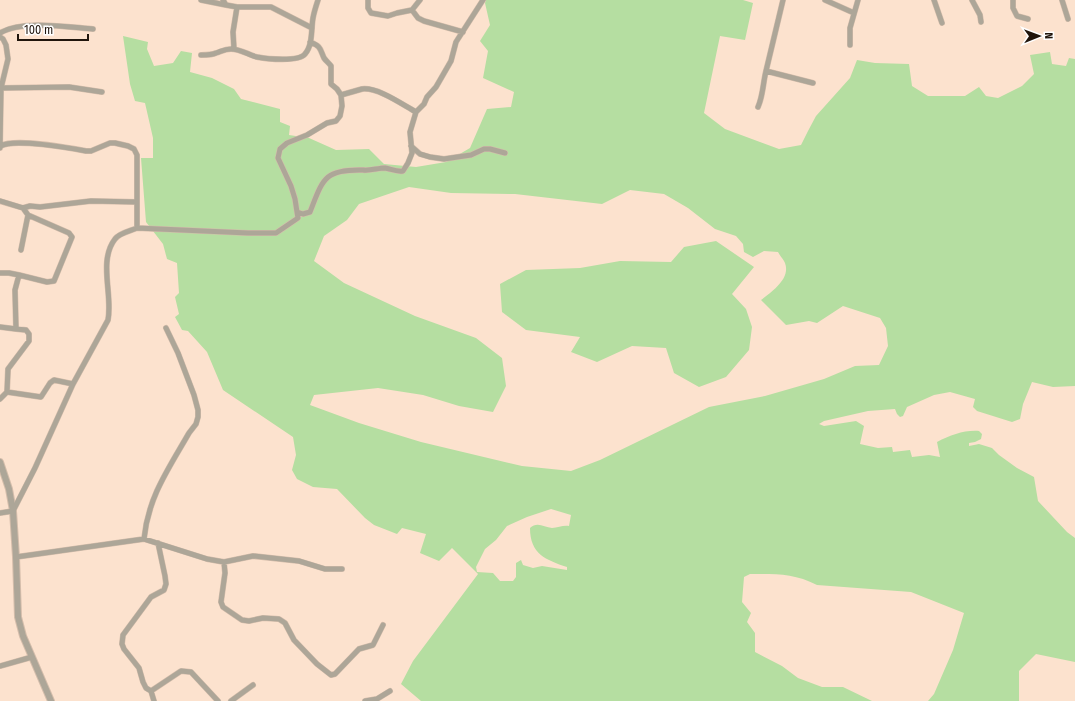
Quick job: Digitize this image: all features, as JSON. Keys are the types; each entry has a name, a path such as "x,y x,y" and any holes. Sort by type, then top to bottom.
{"street":[{"path":"202,0 226,5 258,7 267,3 312,28"},
{"path":"223,0 226,5"},
{"path":"201,55 214,54 223,50 234,49 259,58 298,58 306,54 310,42 313,16 318,0"},
{"path":"368,0 368,8 371,13 388,16 412,10 420,0"},
{"path":"297,212 303,214 310,212 321,185 330,176 338,172 383,168 398,172 403,171 412,153 410,132 416,112 424,104 427,97 436,87 451,62 456,42 483,0"},
{"path":"758,107 763,92 766,71 783,0"},
{"path":"826,0 854,13"},
{"path":"850,45 850,28 858,0"},
{"path":"934,0 942,22"},
{"path":"972,0 980,15 981,22"},
{"path":"1013,0 1013,8 1017,16 1028,19"},
{"path":"1062,0 1068,19"},
{"path":"234,49 233,32 237,6"},
{"path":"412,10 418,18 424,21 463,32"},
{"path":"0,33 18,26 93,29"},
{"path":"0,37 6,45 8,59 1,88 0,147 8,144 41,144 91,151 110,143 128,146 134,149 137,155 137,228"},
{"path":"13,511 35,468 72,384 108,320 108,252 115,239 122,234 137,228 276,233 298,218 292,186 278,158 280,149 287,143 307,136 327,123 336,121 340,116 342,106 341,95 331,84 331,66 316,44 310,42"},
{"path":"766,71 813,83"},
{"path":"1,88 70,87 102,92"},
{"path":"341,95 364,89 375,91 416,112"},
{"path":"411,146 420,154 444,159 471,155 484,149 505,153"},
{"path":"0,201 23,208 30,206 40,207 91,201 137,202"},
{"path":"0,273 9,273 48,282 54,281 72,237 69,233 28,215 23,208"},
{"path":"21,250 28,215"},
{"path":"16,329 15,290 18,275"},
{"path":"0,327 26,330 30,334 29,341 8,369 7,392 0,399"},
{"path":"144,539 148,514 154,495 189,433 196,424 198,417 194,395 178,353 166,328"},
{"path":"7,392 40,397 54,380 72,384"},
{"path":"0,462 9,489 13,511 18,617 23,636 51,701"},
{"path":"0,513 13,511"},
{"path":"16,556 144,539 207,559 224,562 253,556 299,561 326,569 342,570"},
{"path":"154,701 151,691 146,688 139,668 124,648 122,639 123,635 151,597 164,590 166,584 165,576 158,543"},
{"path":"224,562 225,573 221,602 223,607 242,620 249,621 263,618 279,619 285,624 294,640 317,664 331,674 335,674 360,649 373,646 383,625"},
{"path":"0,666 32,657"},
{"path":"151,691 181,671 187,671 191,672 218,701"},
{"path":"231,701 253,685"},
{"path":"365,701 377,699 390,691"}],"green space":[{"path":"486,0 743,0 753,3 745,40 720,36 704,113 725,129 779,149 801,145 816,116 850,78 857,60 875,63 909,64 912,86 928,96 965,96 979,87 986,96 998,98 1022,86 1034,74 1030,55 1050,52 1052,64 1066,66 1069,58 1075,59 1075,386 1053,387 1032,382 1023,404 1020,419 1012,422 977,411 973,407 975,399 950,392 934,395 907,407 903,416 900,417 895,409 868,411 824,421 819,424 824,426 856,421 864,426 860,444 878,448 892,447 893,452 910,450 912,457 929,455 940,457 937,442 947,437 968,431 979,431 982,434 981,439 969,443 969,446 979,444 992,448 1017,468 1034,477 1038,501 1067,532 1075,538 1075,662 1036,654 1019,671 1019,701 928,701 934,694 953,650 964,613 911,592 817,585 792,576 776,574 750,574 744,577 742,602 751,613 747,622 755,633 755,652 782,666 798,678 822,687 843,687 872,701 421,701 401,684 413,661 478,574 452,548 439,561 420,553 426,534 402,528 397,534 374,525 365,518 337,489 313,487 297,479 292,470 296,455 293,437 223,390 207,352 188,331 182,330 175,317 179,314 175,297 179,293 177,263 167,259 163,244 146,222 141,158 153,158 153,138 145,103 135,101 130,84 123,36 148,42 147,49 154,66 173,63 181,51 192,53 190,72 212,78 234,89 241,99 280,109 280,122 290,126 289,135 309,138 336,150 369,149 384,164 416,167 446,162 470,148 487,109 511,107 514,92 483,78 488,51 480,41 490,25 485,3","holes":["409,187 451,193 515,194 602,204 630,190 664,194 688,208 715,229 736,236 743,244 744,252 753,257 764,251 778,252 785,263 786,269 783,280 761,300 786,325 809,321 817,323 843,306 880,318 886,328 888,346 879,365 855,366 824,379 765,396 709,407 600,460 571,471 522,466 421,442 359,423 310,405 314,395 378,388 423,395 459,406 493,412 506,386 502,358 476,338 415,316 344,283 314,261 324,236 347,220 359,204","551,509 571,515 569,526 552,528 535,525 530,528 531,537 536,550 541,555 552,562 567,567 567,570 542,566 533,568 523,565 521,560 516,563 516,577 513,581 500,581 493,573 477,572 476,567 485,549 496,540 507,526"]},
{"path":"716,241 754,267 732,294 746,309 752,327 749,350 726,377 699,387 674,373 666,348 632,346 597,362 571,352 580,337 526,330 502,312 500,284 526,270 580,268 620,261 671,262 684,247"}]}
